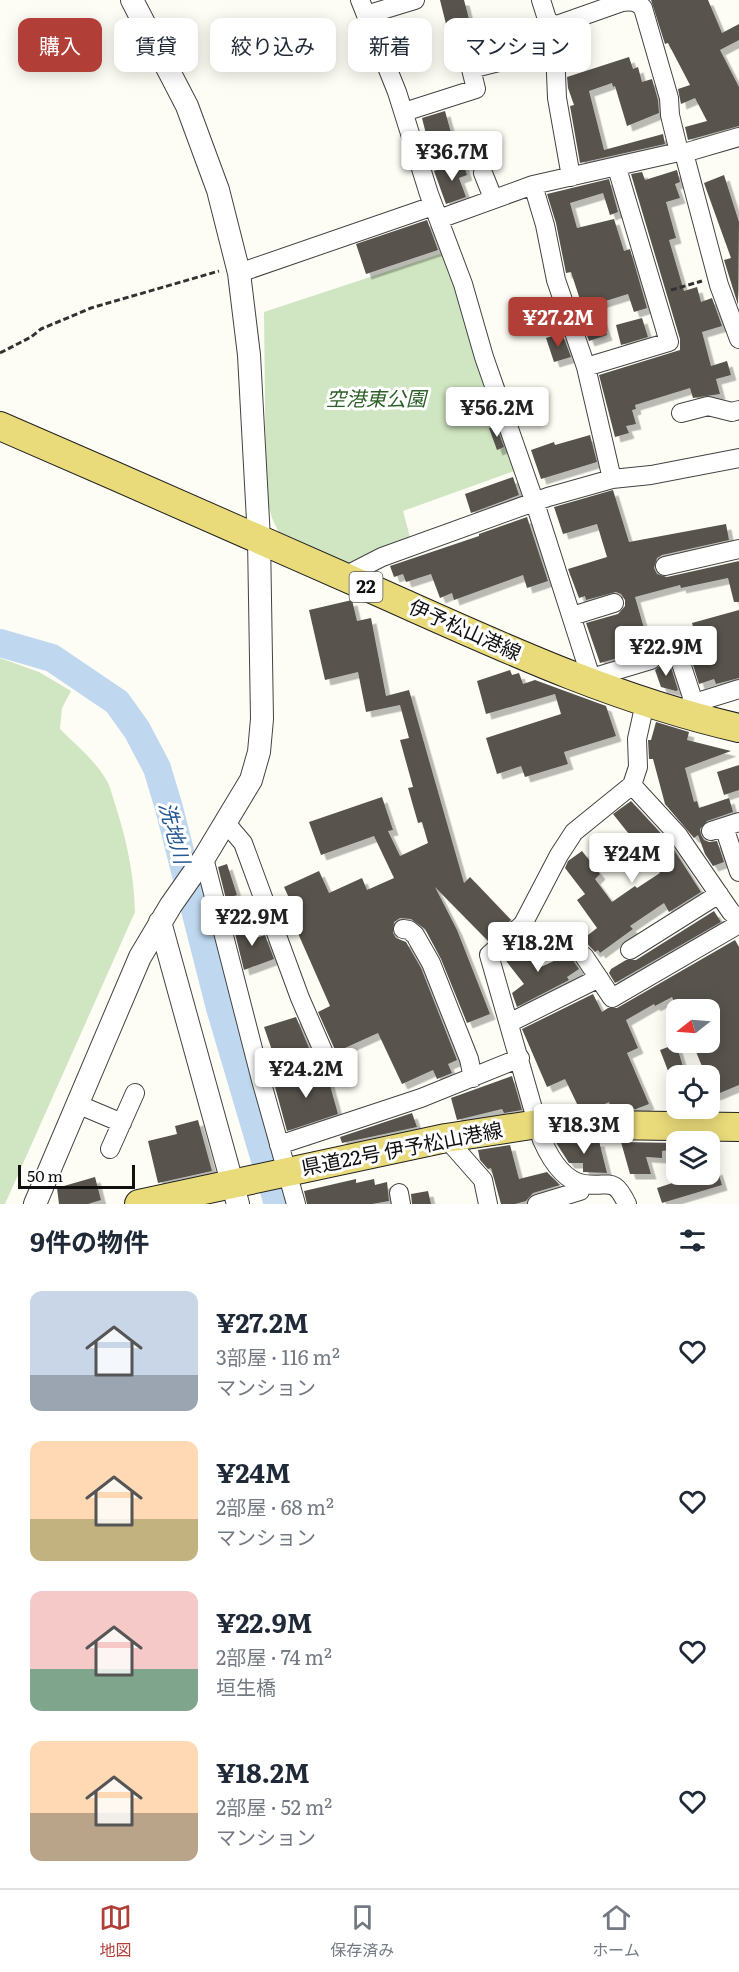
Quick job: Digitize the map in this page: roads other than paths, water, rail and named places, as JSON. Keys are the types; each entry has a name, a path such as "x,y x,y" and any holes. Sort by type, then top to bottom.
{"main road":[{"name":"伊予松山港線","path":"0,426 486,640 645,703 688,708 739,728"},
{"name":"県道22号 伊予松山港線","path":"239,1189 282,1163 538,1124 739,1127"},
{"path":"139,1204 239,1189"}],"street":[{"path":"34,1204 140,957 251,780 259,752 263,680 259,539 249,355 238,270 218,190 187,106 132,0"},
{"path":"415,0 363,8 404,112 436,213 463,284 484,357 535,503 592,681 651,660"},
{"path":"541,0 546,18"},
{"path":"578,18 622,2 638,4 645,14 669,98 670,115 717,277 739,339"},
{"path":"404,112 476,89 472,72"},
{"path":"555,72 557,98 571,177"},
{"path":"238,270 533,185 681,153 739,136"},
{"path":"586,367 669,342 617,168"},
{"path":"483,173 494,198"},
{"path":"533,185 545,225 555,280 586,367 612,479"},
{"path":"681,413 708,406 732,412 739,410"},
{"path":"343,577 382,557 548,497 612,479 651,475 739,458"},
{"path":"674,567 739,549"},
{"path":"572,616 614,603"},
{"path":"679,657 688,708 739,689"},
{"path":"627,1204 620,1190 610,1183 582,1184 569,1177 551,1160 538,1124 489,955 523,924 559,855 574,832 632,784 638,767 637,739 645,703"},
{"path":"632,784 678,834 739,919"},
{"path":"226,823 243,843 300,998 327,1060"},
{"path":"725,826 739,872"},
{"path":"200,863 282,1163 296,1204"},
{"path":"630,950 719,894"},
{"path":"166,913 239,1189"},
{"path":"584,956 612,998 739,924"},
{"path":"403,929 415,935 431,963 469,1059 473,1078"},
{"path":"509,1023 599,978"},
{"path":"282,1163 358,1120 473,1078 519,1058"},
{"path":"110,1149 135,1093"},
{"path":"77,1104 122,1123"},
{"path":"446,1138 483,1180 488,1204"},
{"path":"537,1204 580,1191 582,1184"}],"waterway":[{"name":"洗地川","path":"0,643 52,658 117,702 137,730 157,768 220,1008 278,1204"}],"park label":[{"name":"空港東公園","path":"376,399"}]}
